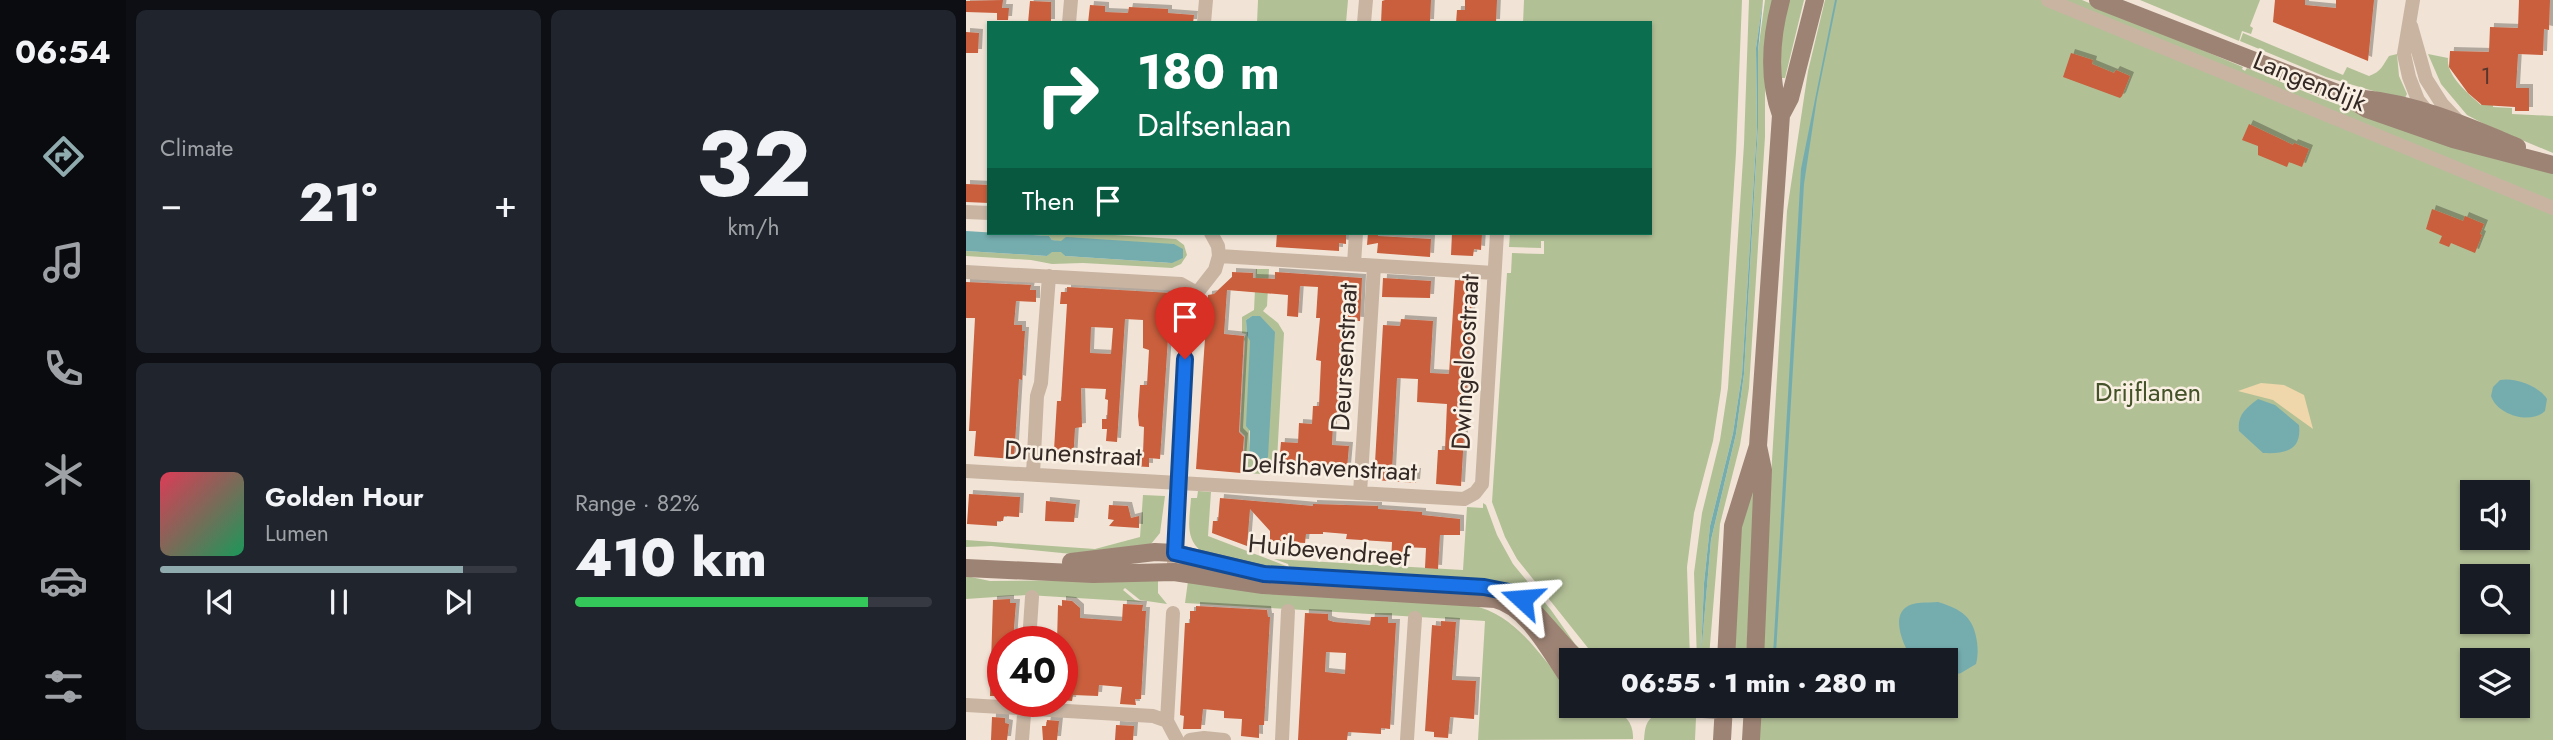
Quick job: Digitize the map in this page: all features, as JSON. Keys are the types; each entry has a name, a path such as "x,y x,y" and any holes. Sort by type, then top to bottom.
{"street":[{"path":"1069,21 1070,0"},
{"path":"1205,21 1206,0"},
{"path":"1364,21 1366,0"},
{"path":"1781,0 1772,62 1774,97 1781,115"},
{"path":"1727,648 1733,526 1758,446 1781,115 1790,98 1815,0"},
{"name":"Langendijk","path":"2048,0 2553,208"},
{"path":"2098,0 2347,97 2367,109 2457,131 2553,164"},
{"path":"2413,0 2411,26 2404,54 2409,77 2418,100 2430,114 2457,131"},
{"path":"2411,26 2426,79 2457,131"},
{"path":"2347,97 2430,114"},
{"path":"966,212 987,213"},
{"path":"1174,572 1186,334 1197,293 1215,270 1219,256 1218,246 1212,235"},
{"path":"1354,264 1356,235"},
{"name":"Dwingeloostraat","path":"1475,493 1482,484 1497,235"},
{"path":"1219,256 1494,273"},
{"name":"Deursenstraat","path":"1360,493 1374,266"},
{"path":"966,272 1181,284 1197,293"},
{"path":"1033,474 1037,396 1041,383 1049,276"},
{"path":"1756,648 1763,470 1758,446"},
{"name":"Drunenstraat","path":"966,471 1178,484"},
{"name":"Delfshavenstraat","path":"1178,484 1464,499 1475,493"},
{"name":"Huibevendreef","path":"966,555 1012,561 1088,562 1155,552 1175,553 1264,574 1498,589 1522,599 1567,648"},
{"name":"Huibevendreef","path":"966,568 1093,574 1174,572 1264,585 1483,598 1506,602 1518,609 1530,621 1559,664"},
{"path":"1030,626 1032,597"},
{"path":"1282,740 1288,611"},
{"path":"1173,613 1167,721 1177,740"},
{"path":"1408,740 1415,618"},
{"path":"966,705 987,705"},
{"path":"1078,710 1153,716 1167,721"},
{"path":"1022,740 1023,717"},
{"path":"1722,740 1723,718"},
{"path":"1751,740 1752,718"},
{"path":"1190,740 1224,740"}],"green space":[{"path":"1258,0 1348,0 1346,21 1257,21"},
{"path":"1524,0 1742,0 1736,153 1721,389 1713,441 1694,513 1687,567 1690,648 1588,648 1517,559 1505,537 1492,502 1507,273 1511,273 1512,253 1544,254 1544,241 1541,241 1541,248 1509,247 1510,235 1652,235 1652,21 1523,21"},
{"path":"1749,0 1763,0 1756,48 1757,127 1742,374 1733,433 1710,526 1701,648 1697,648 1694,573 1702,513 1720,440 1728,388 1744,144"},
{"path":"1765,0 1773,0 1765,63 1765,137 1749,388 1740,445 1720,524 1710,648 1702,648 1711,540 1736,434 1744,374 1758,127 1758,51"},
{"path":"1787,0 1804,0 1785,78 1780,78 1781,30"},
{"name":"Drijflanen","path":"1825,0 2082,0 2243,67 2245,71 2247,68 2325,100 2553,172 2553,740 1755,740 1756,718 1958,718 1958,648 1761,648 1787,211 1808,71"},
{"path":"2140,0 2260,0 2250,26 2253,28 2251,34 2242,31 2239,41"},
{"path":"2243,33 2343,75 2347,67 2369,76 2379,70 2389,56 2397,54 2399,76 2407,94 2404,100 2326,77 2240,41"},
{"path":"2428,54 2448,58 2454,78 2481,105 2482,100 2493,101 2493,107 2512,108 2512,114 2553,116 2553,153 2467,115 2441,84"},
{"path":"1031,235 1115,235 1176,239 1184,245 1187,255 1181,264 1172,268 1052,264 966,256 966,251 1047,256 1051,252 1062,252 1065,256 1172,263 1052,240 1049,236"},
{"path":"1256,269 1269,269 1267,306 1263,311 1278,323 1284,333 1277,460 1262,474 1243,473 1247,464 1244,459 1245,436 1240,431 1246,334 1242,333 1242,317 1254,310","holes":["1252,316 1260,316 1254,461 1249,456 1250,340 1247,336 1246,320"]},
{"path":"1758,466 1747,648 1732,648 1741,520"},
{"path":"1198,491 1211,492 1208,536 1289,567 1288,564 1274,559 1463,570 1467,507 1483,508 1483,503 1513,564 1579,648 1575,648 1530,598 1505,585 1265,571 1201,551 1192,540 1189,527 1191,498 1197,498"},
{"path":"1143,495 1165,496 1160,533 1151,544 1072,554 991,546 966,547 966,540 1095,549 1140,537"},
{"path":"966,576 990,581 1158,579 1158,593 1167,604 1140,600 1125,588 1123,590 1135,600 1143,602 1027,595 966,599"},
{"path":"1188,581 1471,605 1488,610 1527,639 1559,676 1559,718 1626,718 1632,728 1633,739 1478,740 1485,621 1185,603"},
{"path":"1651,718 1696,718 1695,740 1644,740"}],"sand":[{"path":"2261,383 2284,385 2304,395 2313,429 2273,400 2238,391"}],"water":[{"path":"1763,0 1758,51 1758,127 1744,374 1736,434 1711,540 1701,648 1710,526 1733,433 1742,374 1757,127 1756,48"},
{"path":"1837,0 1817,98 1804,184 1776,648 1773,648 1801,169"},
{"path":"966,231 987,232 987,235 1049,236 1052,240 1061,241 1066,237 1174,244 1183,249 1183,258 1172,263 1065,256 1061,252 1052,252 1047,256 966,251"},
{"path":"1252,316 1260,316 1275,332 1268,457 1263,462 1254,461 1249,456 1250,431 1246,426 1250,341 1246,320"},
{"path":"2500,380 2519,381 2533,386 2547,399 2545,411 2532,417 2507,413 2494,403 2491,396 2493,387"},
{"path":"2258,399 2275,405 2299,425 2295,446 2278,453 2263,453 2239,431 2241,416"},
{"path":"1938,602 1965,615 1975,633 1976,664 1958,674 1958,648 1906,648 1899,620 1905,608 1916,603"}],"building":[{"path":"1003,0 1002,8 1009,8 1008,20 997,20 997,13 966,12 966,1"},
{"path":"1431,0 1430,21 1381,21 1382,1"},
{"path":"1465,0 1497,0 1496,21 1456,21 1457,10 1465,10"},
{"path":"2275,0 2305,0 2305,5 2336,8 2336,0 2374,0 2368,61 2273,22"},
{"path":"2519,0 2550,0 2549,30 2544,29 2543,55 2518,54 2516,88 2529,88 2529,111 2515,111 2515,107 2482,105 2468,93 2449,67 2450,51 2489,52 2490,27 2518,28"},
{"path":"1030,1 1051,2 1051,21 1028,21"},
{"path":"1090,5 1105,6 1105,12 1128,13 1129,7 1168,9 1168,13 1194,15 1193,21 1088,21"},
{"path":"966,32 979,33 978,53 966,53"},
{"path":"2071,53 2093,60 2092,64 2114,73 2116,70 2130,76 2122,96 2120,98 2063,77"},
{"path":"2249,124 2293,145 2294,143 2309,149 2302,167 2289,162 2287,167 2258,155 2258,146 2242,140"},
{"path":"966,184 987,185 987,203 966,202"},
{"path":"2432,209 2463,221 2465,216 2484,224 2475,253 2451,243 2449,247 2439,243 2442,236 2426,229"},
{"path":"1277,235 1346,235 1346,244 1339,243 1339,251 1276,247"},
{"path":"1368,235 1431,239 1430,257 1377,253 1378,243 1367,245"},
{"path":"1452,235 1482,235 1481,250 1474,249 1473,256 1451,255"},
{"path":"1232,272 1253,273 1253,278 1275,279 1275,272 1362,278 1360,321 1347,320 1347,344 1341,343 1336,424 1333,424 1332,445 1349,446 1347,468 1279,464 1281,442 1298,443 1299,423 1312,424 1313,406 1319,406 1321,361 1316,360 1320,318 1316,318 1318,287 1300,286 1298,317 1287,316 1288,295 1227,290 1224,334 1244,336 1239,432 1244,437 1241,473 1196,469 1208,295 1214,294 1232,277"},
{"path":"1383,278 1431,281 1430,298 1382,297"},
{"path":"1455,280 1473,281 1461,486 1436,484 1438,450 1445,450 1447,404 1417,402 1418,379 1397,378 1392,471 1417,472 1416,483 1374,480 1383,325 1400,326 1401,319 1433,321 1430,373 1449,374"},
{"path":"966,282 1031,285 1030,290 1036,290 1036,302 1016,301 1014,325 1022,325 1022,331 1025,331 1014,459 974,456 976,431 969,431 975,318 966,318"},
{"path":"1067,287 1171,293 1160,459 1149,458 1149,467 1130,466 1131,454 1143,454 1144,427 1139,426 1138,416 1140,385 1147,385 1149,350 1143,348 1143,320 1125,319 1117,442 1106,441 1107,429 1102,429 1102,419 1107,419 1106,389 1081,388 1082,427 1075,428 1073,462 1062,462 1063,456 1057,455 1057,450 1054,450 1057,401 1061,401 1067,304 1060,304 1061,292 1067,292","holes":["1091,327 1113,328 1111,354 1090,353"]},
{"path":"969,494 1020,497 1019,517 1004,516 1003,521 997,521 997,526 967,524"},
{"path":"1220,498 1313,506 1378,506 1378,509 1422,512 1422,515 1460,519 1460,535 1440,535 1438,569 1425,568 1426,548 1403,547 1402,566 1391,565 1392,542 1346,539 1347,534 1323,532 1306,534 1305,543 1270,541 1270,531 1250,509 1247,546 1212,533 1213,521 1218,521"},
{"path":"1046,501 1076,504 1074,522 1045,521"},
{"path":"1109,505 1128,506 1131,518 1139,516 1139,528 1109,526 1114,520 1108,519"},
{"path":"1010,599 1010,603 1016,603 1014,626 992,626 993,600"},
{"path":"1062,600 1072,601 1080,608 1080,618 1122,621 1123,604 1143,605 1142,611 1146,611 1141,699 1135,699 1136,705 1120,704 1122,687 1099,685 1098,696 1078,695 1078,626 1057,626 1058,605 1062,606"},
{"path":"1196,606 1267,610 1270,617 1264,725 1259,725 1259,738 1241,736 1242,719 1224,718 1224,711 1203,709 1201,729 1183,729 1184,716 1180,715 1185,623 1190,623 1190,611 1196,611"},
{"path":"1305,613 1328,614 1328,620 1334,622 1370,625 1371,617 1388,617 1388,623 1396,623 1390,729 1381,728 1381,734 1348,732 1347,740 1298,740","holes":["1326,652 1346,653 1345,674 1325,672"]},
{"path":"1441,621 1456,622 1452,680 1476,681 1474,719 1450,717 1448,738 1434,737 1434,732 1425,731 1432,625 1441,626"},
{"path":"992,717 1005,718 1005,723 1009,724 1007,740 991,740"},
{"path":"1047,720 1059,721 1057,740 1043,740 1042,726 1046,726"},
{"path":"1116,725 1134,726 1133,740 1115,740"}],"route":[{"path":"1185,359 1175,553 1264,574 1484,587 1509,592 1522,599"}]}
